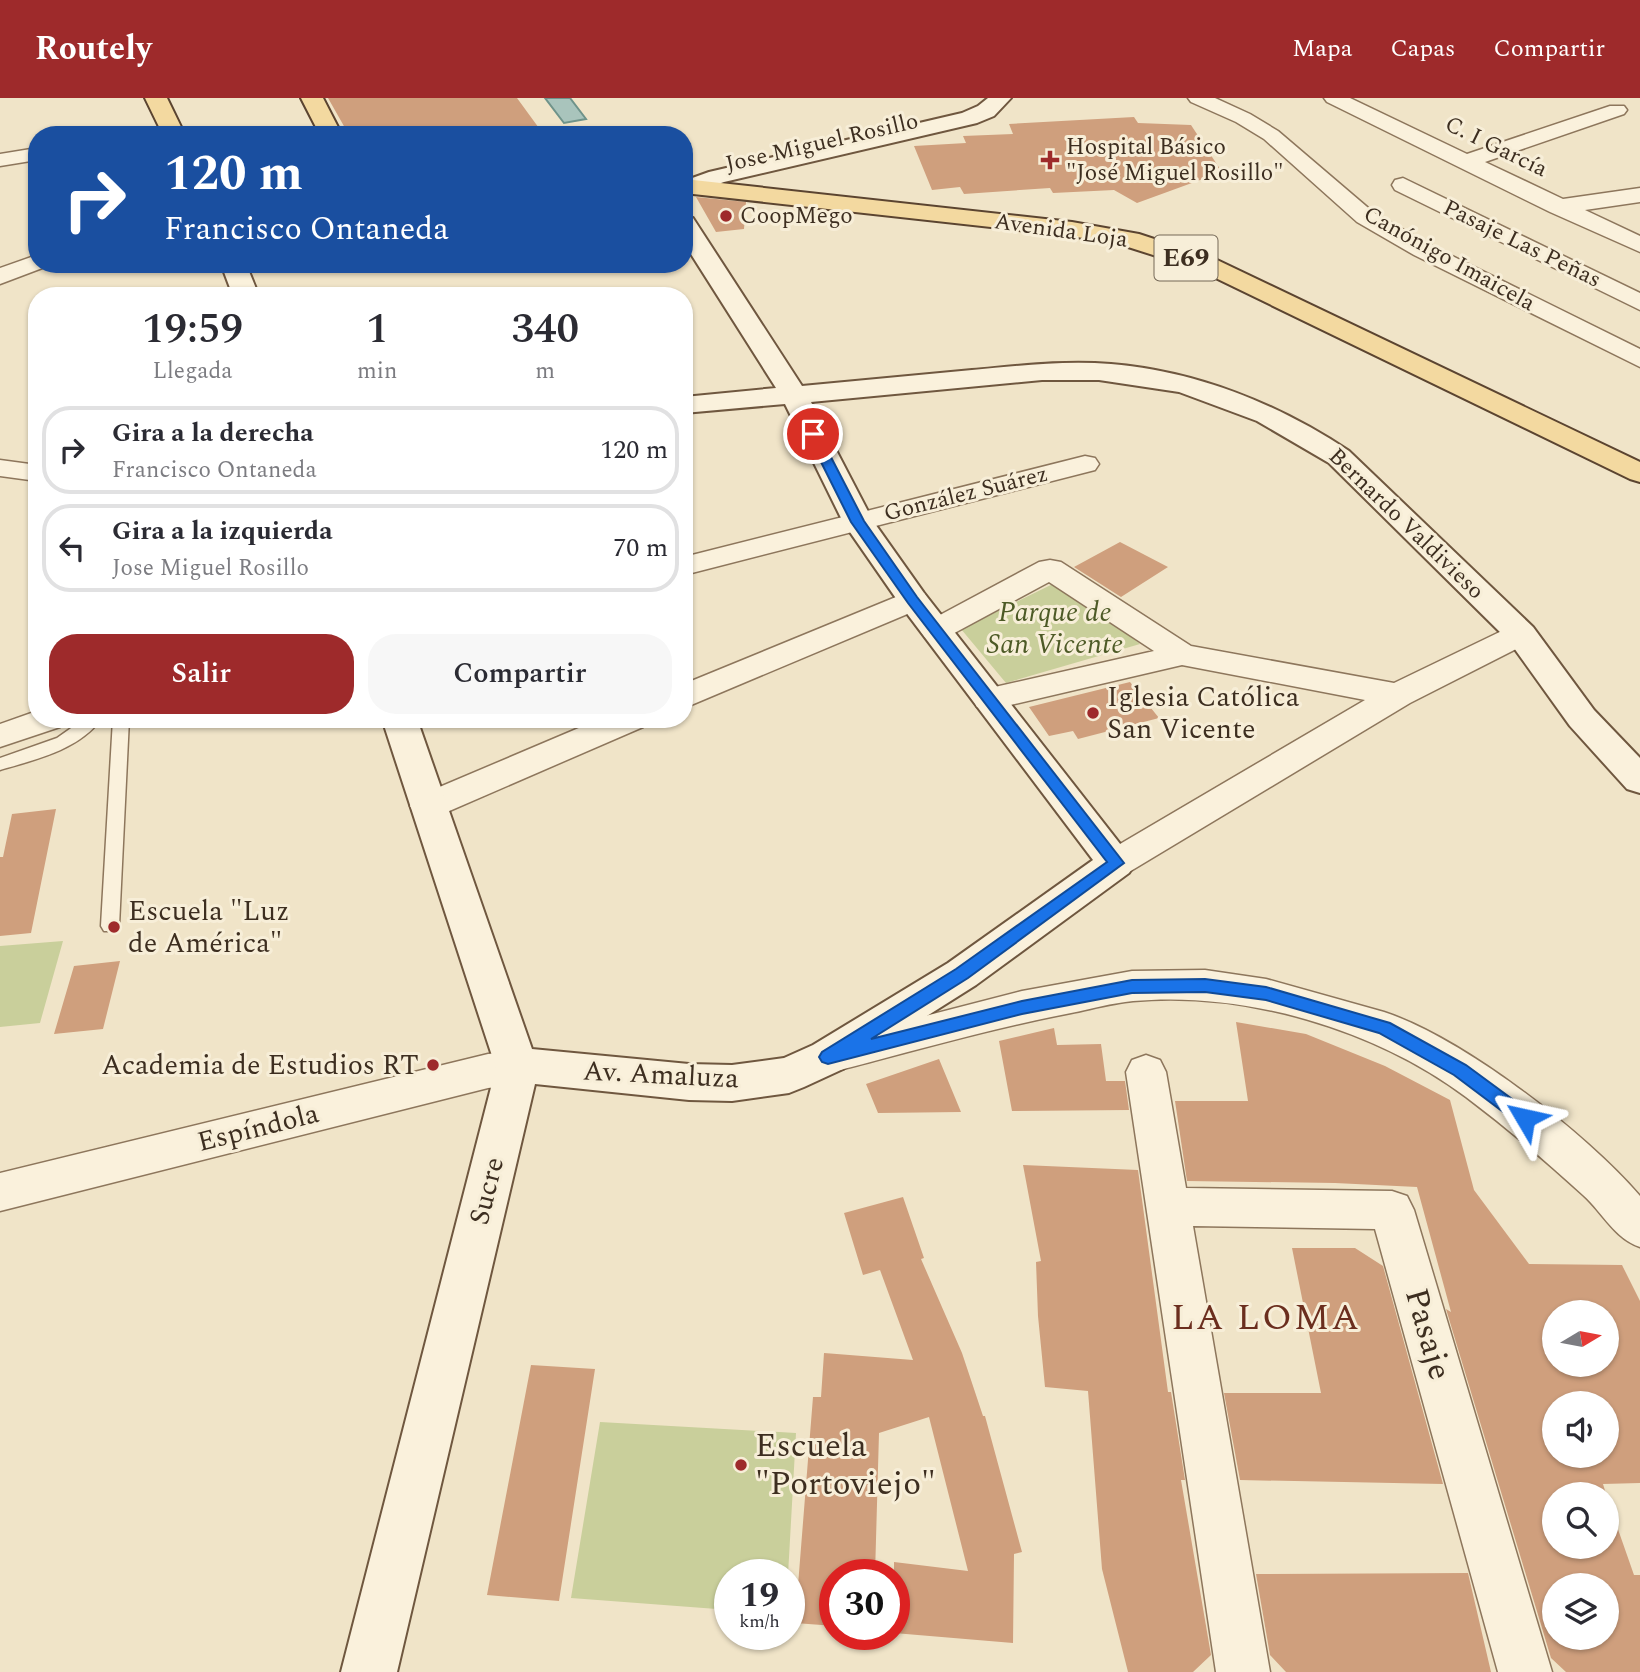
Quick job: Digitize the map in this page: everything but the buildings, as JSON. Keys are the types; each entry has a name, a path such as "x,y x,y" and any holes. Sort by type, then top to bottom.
{"main road":[{"path":"156,98 168,126"},
{"path":"312,98 326,126"},
{"path":"693,181 969,118 986,111 999,98"},
{"name":"Avenida Loja","path":"693,183 1072,229 1130,239 1206,264 1640,473"},
{"path":"693,237 794,395 858,522 912,600 1116,863 962,974 828,1057"},
{"name":"Bernardo Valdivieso","path":"693,404 1074,371 1130,374 1167,381 1257,412 1315,439 1339,457 1521,634 1582,718 1640,780"},
{"path":"402,728 517,1068"},
{"name":"Av. Amaluza","path":"517,1068 541,1066 689,1083 732,1083 789,1074 828,1057"},
{"name":"Sucre","path":"369,1672 517,1068"}],"street":[{"name":"Canónigo Imaicela","path":"1198,98 1271,135 1365,217 1422,250 1640,359"},
{"name":"C. I García","path":"1335,98 1558,207"},
{"path":"1467,161 1623,114 1594,98"},
{"path":"0,160 28,155"},
{"name":"Pasaje Las Peñas","path":"1403,185 1640,303"},
{"path":"1558,207 1640,195"},
{"name":"Pasaje Las Peñas","path":"1558,207 1640,245"},
{"path":"0,277 28,266"},
{"name":"González Suárez","path":"693,564 1085,464"},
{"path":"0,468 28,472"},
{"path":"936,630 1050,569 1182,655 1398,695"},
{"path":"693,693 912,600"},
{"path":"1116,863 1398,695 1521,634"},
{"path":"989,699 1182,655"},
{"path":"0,718 28,715"},
{"path":"0,736 28,726"},
{"path":"428,806 610,728"},
{"name":"Av. Amaluza","path":"828,1057 1022,1007 1132,986 1205,985 1266,994 1384,1028 1460,1070 1546,1134 1609,1191 1640,1228"},
{"name":"Espíndola","path":"0,1192 488,1071 517,1068"},
{"path":"1146,1072 1243,1672"},
{"name":"Pasaje","path":"1168,1208 1392,1210 1525,1672"}],"lane":[{"path":"0,764 56,744 85,728"},
{"path":"110,926 121,728"}],"green space":[{"name":"Parque de San Vicente","path":"1059,581 1140,644 1006,683 961,629"},
{"path":"63,941 40,1023 0,1027 0,946"},
{"path":"600,1422 796,1433 789,1559 714,1559 714,1609 571,1598"}],"water":[{"path":"545,98 570,98 586,119 564,123"}],"place":[{"name":"Hospital Básico \"José Miguel Rosillo\"","path":"1050,160"},
{"name":"CoopMego","path":"726,216"},
{"name":"Iglesia Católica San Vicente","path":"1093,713"},
{"name":"Escuela \"Luz de América\"","path":"114,927"},
{"name":"Academia de Estudios RT","path":"433,1065"},
{"name":"Escuela \"Portoviejo\"","path":"741,1465"}],"district":[{"name":"LA LOMA","path":"1266,1318"}],"route":[{"path":"813,434 858,522 912,600 1116,863 962,974 828,1057 1022,1007 1132,986 1205,985 1266,994 1384,1028 1460,1070 1525,1118"}]}
